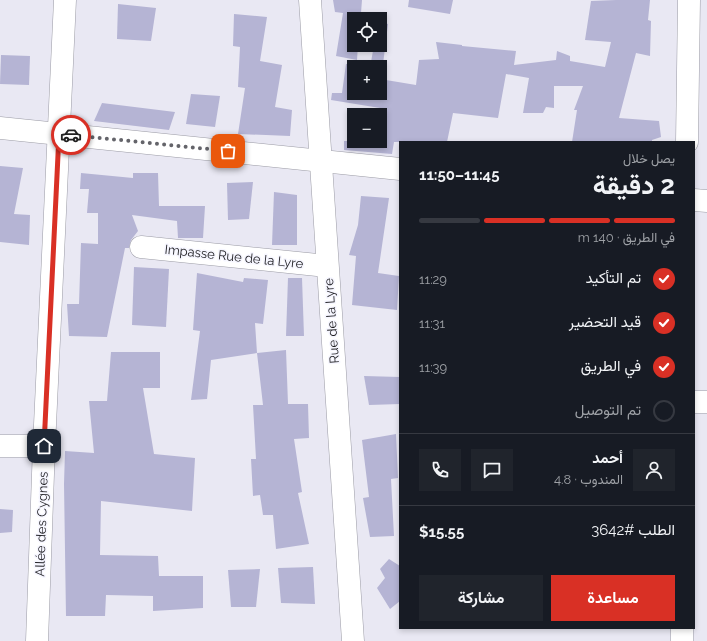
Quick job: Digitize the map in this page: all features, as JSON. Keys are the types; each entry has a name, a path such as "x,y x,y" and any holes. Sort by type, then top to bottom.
{"street":[{"name":"Allée des Cygnes","path":"37,641 44,446 65,0"},
{"name":"Rue de la Lyre","path":"310,0 353,641"},
{"path":"687,141 689,0"},
{"path":"0,128 399,169"},
{"path":"695,200 707,201"},
{"name":"Impasse Rue de la Lyre","path":"142,247 328,266"},
{"path":"695,402 707,402"},
{"path":"0,446 44,446"},
{"path":"682,629 682,641"}],"building":[{"path":"333,0 362,0 361,12 347,12 347,52 358,52 357,60 336,56 343,13 335,12"},
{"path":"409,0 453,0 450,14 408,7"},
{"path":"650,0 648,20 651,21 650,56 636,53 619,118 659,121 661,137 652,141 572,141 577,110 574,110 583,86 554,86 554,108 546,107 543,113 523,113 529,78 506,74 498,118 453,113 447,141 394,142 392,154 344,150 344,141 347,141 347,148 387,148 387,108 331,100 332,93 342,93 346,64 347,100 387,100 387,80 416,85 419,60 439,59 436,42 516,51 514,65 556,60 557,51 570,56 570,61 605,67 611,42 585,40 591,1"},
{"path":"118,4 156,8 151,41 117,39"},
{"path":"234,14 267,17 260,61 282,65 275,107 292,110 290,136 238,134 245,88 238,87 240,47 233,46"},
{"path":"373,52 384,52 384,60 371,60"},
{"path":"1,55 30,56 29,85 0,84"},
{"path":"191,94 220,96 215,127 186,124"},
{"path":"102,103 175,112 169,130 94,121"},
{"path":"0,166 23,168 14,214 30,215 29,245 0,242"},
{"path":"81,173 133,178 133,173 158,173 159,206 205,206 203,238 178,238 177,221 132,215 138,231 131,240 129,248 125,248 107,337 69,336 67,304 79,304 81,243 98,244 98,213 87,213 89,189 80,189"},
{"path":"253,182 249,219 228,220 227,183"},
{"path":"274,192 297,195 297,245 272,245"},
{"path":"361,196 389,198 378,273 399,276 397,310 352,305 356,256 349,255 358,225"},
{"path":"134,267 169,269 166,327 132,325"},
{"path":"197,273 243,282 244,278 268,280 263,324 255,323 257,353 211,360 207,399 191,400 200,331 193,330"},
{"path":"288,278 302,278 304,336 286,336"},
{"path":"286,350 288,404 308,404 309,438 294,439 302,492 298,493 309,544 276,549 273,515 263,515 260,495 253,496 251,459 256,459 253,405 263,405 257,353"},
{"path":"111,352 160,352 160,388 143,388 154,454 195,458 192,511 101,501 100,555 158,556 159,576 203,576 203,608 153,611 153,596 106,595 105,616 66,616 65,451 94,453 89,401 107,401"},
{"path":"364,376 399,377 399,404 369,405"},
{"path":"396,434 398,478 391,479 394,536 370,537 363,498 369,497 362,440"},
{"path":"0,509 13,510 12,532 0,533"},
{"path":"389,559 399,565 399,602 390,609 377,588 385,578 380,569"},
{"path":"313,567 315,604 281,603 278,568"},
{"path":"260,569 256,607 231,607 228,570"}],"way so far":[{"path":"71,135 228,151"}],"route":[{"path":"44,446 59,134 71,135"}]}
